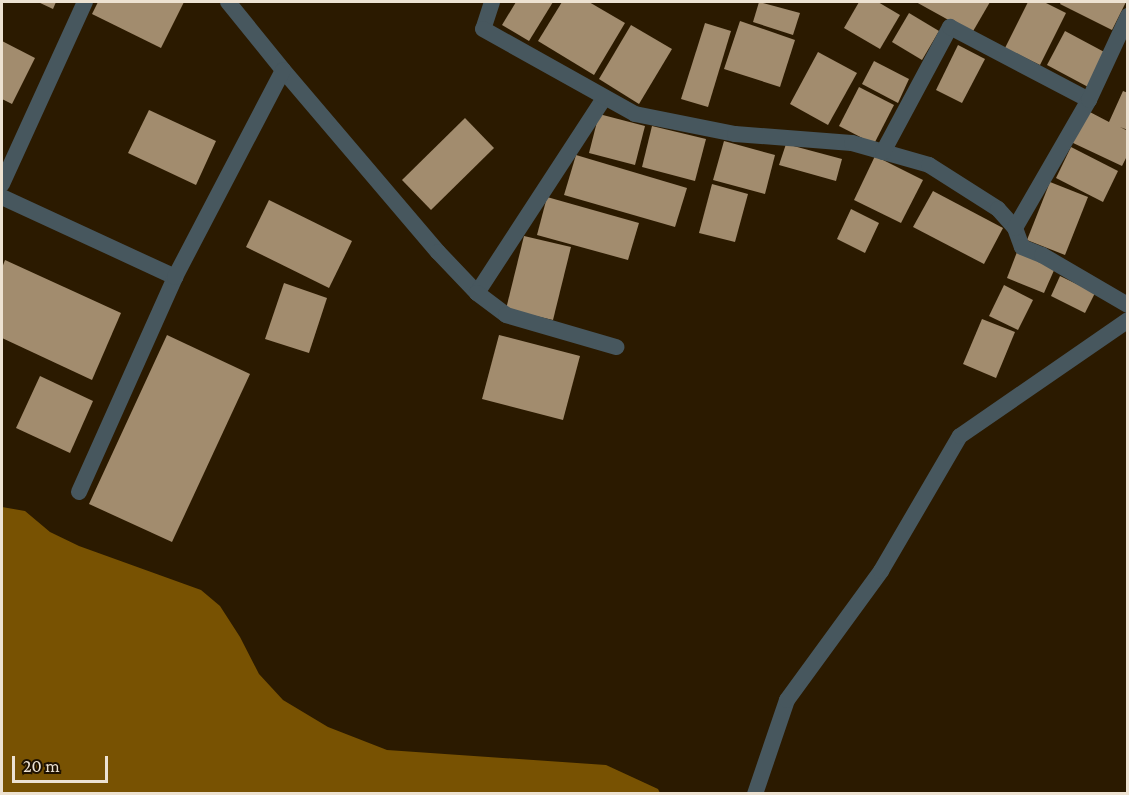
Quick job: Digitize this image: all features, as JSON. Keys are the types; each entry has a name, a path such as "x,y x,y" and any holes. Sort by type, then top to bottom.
{"street":[{"path":"2,184 85,2"},
{"path":"228,2 438,252 477,293 506,315 616,347"},
{"path":"492,2 483,29 634,114 735,134 852,143 929,165 998,209 1016,228 1022,247 1042,255 1128,305"},
{"path":"1016,228 1089,100 1128,16"},
{"path":"883,152 950,27 1089,100"},
{"path":"79,492 175,277 283,70"},
{"path":"477,293 604,98"},
{"path":"2,197 175,277"},
{"path":"755,794 787,700 880,571 960,436 1128,320"}],"shaded area":[{"path":"2,507 25,511 50,532 79,546 201,590 220,606 240,637 259,674 283,700 328,727 387,750 606,765 658,789 660,793 2,793"}],"building":[{"path":"38,2 56,2 53,9"},
{"path":"98,2 184,2 161,48 92,14"},
{"path":"516,2 553,2 529,41 502,25"},
{"path":"562,2 589,2 625,23 594,75 538,41"},
{"path":"759,2 800,13 793,35 753,22"},
{"path":"859,2 878,2 900,15 880,49 844,28"},
{"path":"916,2 990,2 972,33"},
{"path":"1028,2 1044,2 1066,13 1040,65 1005,48"},
{"path":"1061,2 1126,2 1112,30 1060,4"},
{"path":"909,13 939,31 922,60 892,42"},
{"path":"740,21 795,40 780,87 724,69"},
{"path":"705,23 731,31 708,107 681,99"},
{"path":"631,25 672,49 639,104 599,79"},
{"path":"1065,31 1108,54 1090,88 1047,65"},
{"path":"2,41 35,58 12,104 2,99"},
{"path":"958,45 985,59 962,103 936,90"},
{"path":"818,52 857,73 828,125 790,104"},
{"path":"874,61 909,79 898,103 862,84"},
{"path":"859,87 894,105 874,144 839,126"},
{"path":"1123,91 1128,93 1128,130 1120,127 1128,131 1128,154 1122,166 1071,142 1086,110 1109,122"},
{"path":"149,110 216,141 196,185 128,153"},
{"path":"599,114 645,126 635,165 589,153"},
{"path":"465,118 494,148 431,210 402,180"},
{"path":"652,126 706,139 695,181 642,167"},
{"path":"724,141 775,155 765,194 713,180"},
{"path":"786,144 842,159 836,181 779,165"},
{"path":"1071,147 1118,171 1103,202 1056,178"},
{"path":"576,155 687,188 675,227 564,195"},
{"path":"875,156 923,180 901,223 854,200"},
{"path":"1050,182 1088,197 1065,255 1027,240"},
{"path":"712,184 748,194 735,242 699,233"},
{"path":"933,191 1003,228 984,264 913,227"},
{"path":"547,197 639,223 628,260 537,235"},
{"path":"269,200 352,241 329,288 246,247"},
{"path":"851,209 879,223 865,253 837,239"},
{"path":"524,236 571,247 553,320 506,309"},
{"path":"1017,252 1055,268 1044,293 1007,278"},
{"path":"5,260 121,313 92,380 2,338 2,268"},
{"path":"1060,276 1095,293 1085,313 1051,296"},
{"path":"284,283 327,298 309,353 265,339"},
{"path":"1004,285 1033,300 1018,330 989,316"},
{"path":"982,319 1015,332 996,378 963,364"},
{"path":"167,335 250,374 172,542 89,504"},
{"path":"499,335 580,356 563,420 482,399"},
{"path":"40,376 93,401 70,453 16,428"}]}
